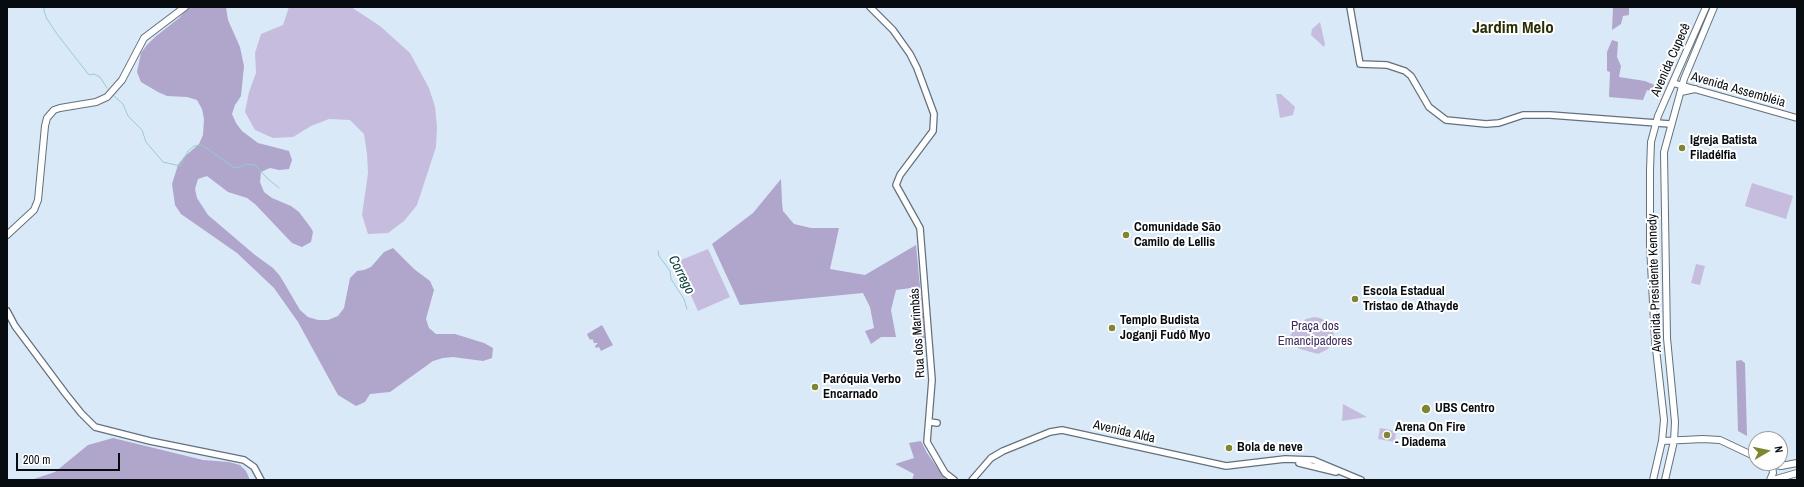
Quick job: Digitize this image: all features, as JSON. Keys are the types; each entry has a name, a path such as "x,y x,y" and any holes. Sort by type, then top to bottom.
{"main road":[{"path":"7,235 34,210 38,200 47,118 54,110 96,102 106,97 122,80 144,38 184,7"},
{"name":"Rua dos Marimbás","path":"870,7 893,30 910,54 917,68 934,114 933,131 908,163 896,183 896,188 920,228 932,380 930,422 926,437 930,450 945,473 954,480"},
{"path":"1350,7 1360,64 1392,66 1402,69 1408,73 1429,107 1440,118 1451,122 1486,124 1498,123 1523,115 1550,115 1670,124"},
{"name":"Avenida Cupecê","path":"1655,123 1706,7"},
{"name":"Avenida Cupecê","path":"1681,89 1714,7"},
{"name":"Avenida Assembléia","path":"1673,82 1681,89"},
{"path":"1681,89 1695,89"},
{"name":"Avenida Presidente Kennedy","path":"1665,480 1674,441 1675,416 1668,358 1663,163 1670,124 1681,89"},
{"name":"Avenida Assembléia","path":"1695,89 1797,118"},
{"name":"Avenida Presidente Kennedy","path":"1653,480 1662,441 1664,412 1654,321 1650,246 1651,142 1655,123"},
{"path":"7,311 15,326 80,413 95,427 150,441 244,460 254,467 261,480"},
{"path":"1654,321 1660,316 1666,315"},
{"path":"930,422 937,423"},
{"name":"Avenida Alda","path":"972,480 991,458 1003,451 1058,430 1226,466 1285,459 1319,462 1361,480"},
{"path":"1662,441 1720,440 1748,453"},
{"name":"Avenida Alda","path":"1285,459 1344,473"},
{"path":"1307,464 1319,462"},
{"path":"1773,480 1797,473"}],"green space":[{"path":"289,7 351,7 380,26 410,53 429,88 435,107 437,127 436,147 417,205 404,221 388,233 368,234 362,215 368,173 364,134 350,120 329,119 311,126 293,137 273,138 255,130 245,112 249,92 256,73 255,53 261,34 283,25"},
{"path":"1320,22 1325,44 1324,47 1311,35 1312,29"},
{"path":"1276,94 1281,94 1295,107 1293,115 1280,118"},
{"path":"1752,183 1793,196 1786,219 1745,206"},
{"path":"708,249 730,297 698,311 676,262"},
{"path":"1696,264 1705,266 1700,285 1691,283"},
{"name":"Praça dos Emancipadores","path":"1314,317 1328,322 1334,334 1331,345 1328,349 1318,354 1300,349 1290,343 1290,336 1293,331 1306,319"},
{"path":"1343,404 1367,417 1342,421"},
{"name":"Arena On Fire - Diadema","path":"1380,428 1396,431 1395,442 1378,439"}],"shaded area":[{"path":"189,7 226,7 228,20 240,47 244,66 241,96 235,105 232,114 242,131 258,143 289,151 292,160 289,169 279,170 270,168 261,172 260,182 264,192 272,198 291,206 299,212 313,232 311,242 302,247 292,243 255,204 247,198 228,192 207,176 198,179 195,189 197,198 208,215 255,255 273,268 280,276 300,310 308,317 318,320 328,320 338,316 344,308 350,278 357,271 371,267 384,252 393,248 414,269 430,281 434,290 426,319 429,328 436,334 455,334 484,343 493,348 492,358 483,361 453,357 433,361 390,392 370,394 365,402 356,406 338,395 298,322 274,288 237,253 181,214 175,205 172,184 178,165 184,157 199,144 203,135 204,119 202,109 197,100 187,97 167,96 158,92 141,82 137,72 141,53 147,45 179,18"},
{"path":"1613,7 1629,7 1629,15 1623,16 1621,24 1612,30"},
{"path":"1612,40 1618,42 1617,57 1621,66 1619,77 1645,81 1662,88 1661,90 1654,93 1647,90 1643,100 1609,97 1610,72 1607,71 1607,52"},
{"path":"781,179 783,211 794,224 811,228 839,228 830,269 865,275 916,245 925,338 918,337 911,288 896,290 891,310 896,337 881,337 871,344 865,331 874,328 870,307 863,293 740,305 712,244 753,213"},
{"path":"602,325 613,345 601,351 599,347 596,348 595,346 598,343 594,343 592,339 590,340 587,334"},
{"path":"1741,360 1745,363 1747,436 1738,431 1736,361"},
{"path":"113,438 203,460 229,462 240,465 246,471 250,480 31,480 55,472 88,445"},
{"path":"921,441 927,453 946,480 912,480 914,474 895,464 914,458 909,443"}],"waterway":[{"path":"44,7 47,19 57,34 89,75 94,74 100,77 107,88"},
{"path":"113,95 123,104 128,116 142,130 146,142 163,162 180,166 188,151 194,146 202,145 233,167 238,168 246,164 255,165 279,188"},
{"name":"Corrego","path":"658,251 659,256 670,271 671,279 684,299 687,309"}],"place":[{"name":"Igreja Batista Filadélfia","path":"1682,148"},
{"name":"Comunidade São Camilo de Lellis","path":"1126,235"},
{"name":"Escola Estadual Tristao de Athayde","path":"1355,299"},
{"name":"Templo Budista Joganji Fudô Myo","path":"1112,328"},
{"name":"Paróquia Verbo Encarnado","path":"815,387"},
{"name":"UBS Centro","path":"1426,409"},
{"name":"Arena On Fire - Diadema","path":"1387,435"},
{"name":"Bola de neve","path":"1229,448"}],"district":[{"name":"Jardim Melo","path":"1513,28"}]}
